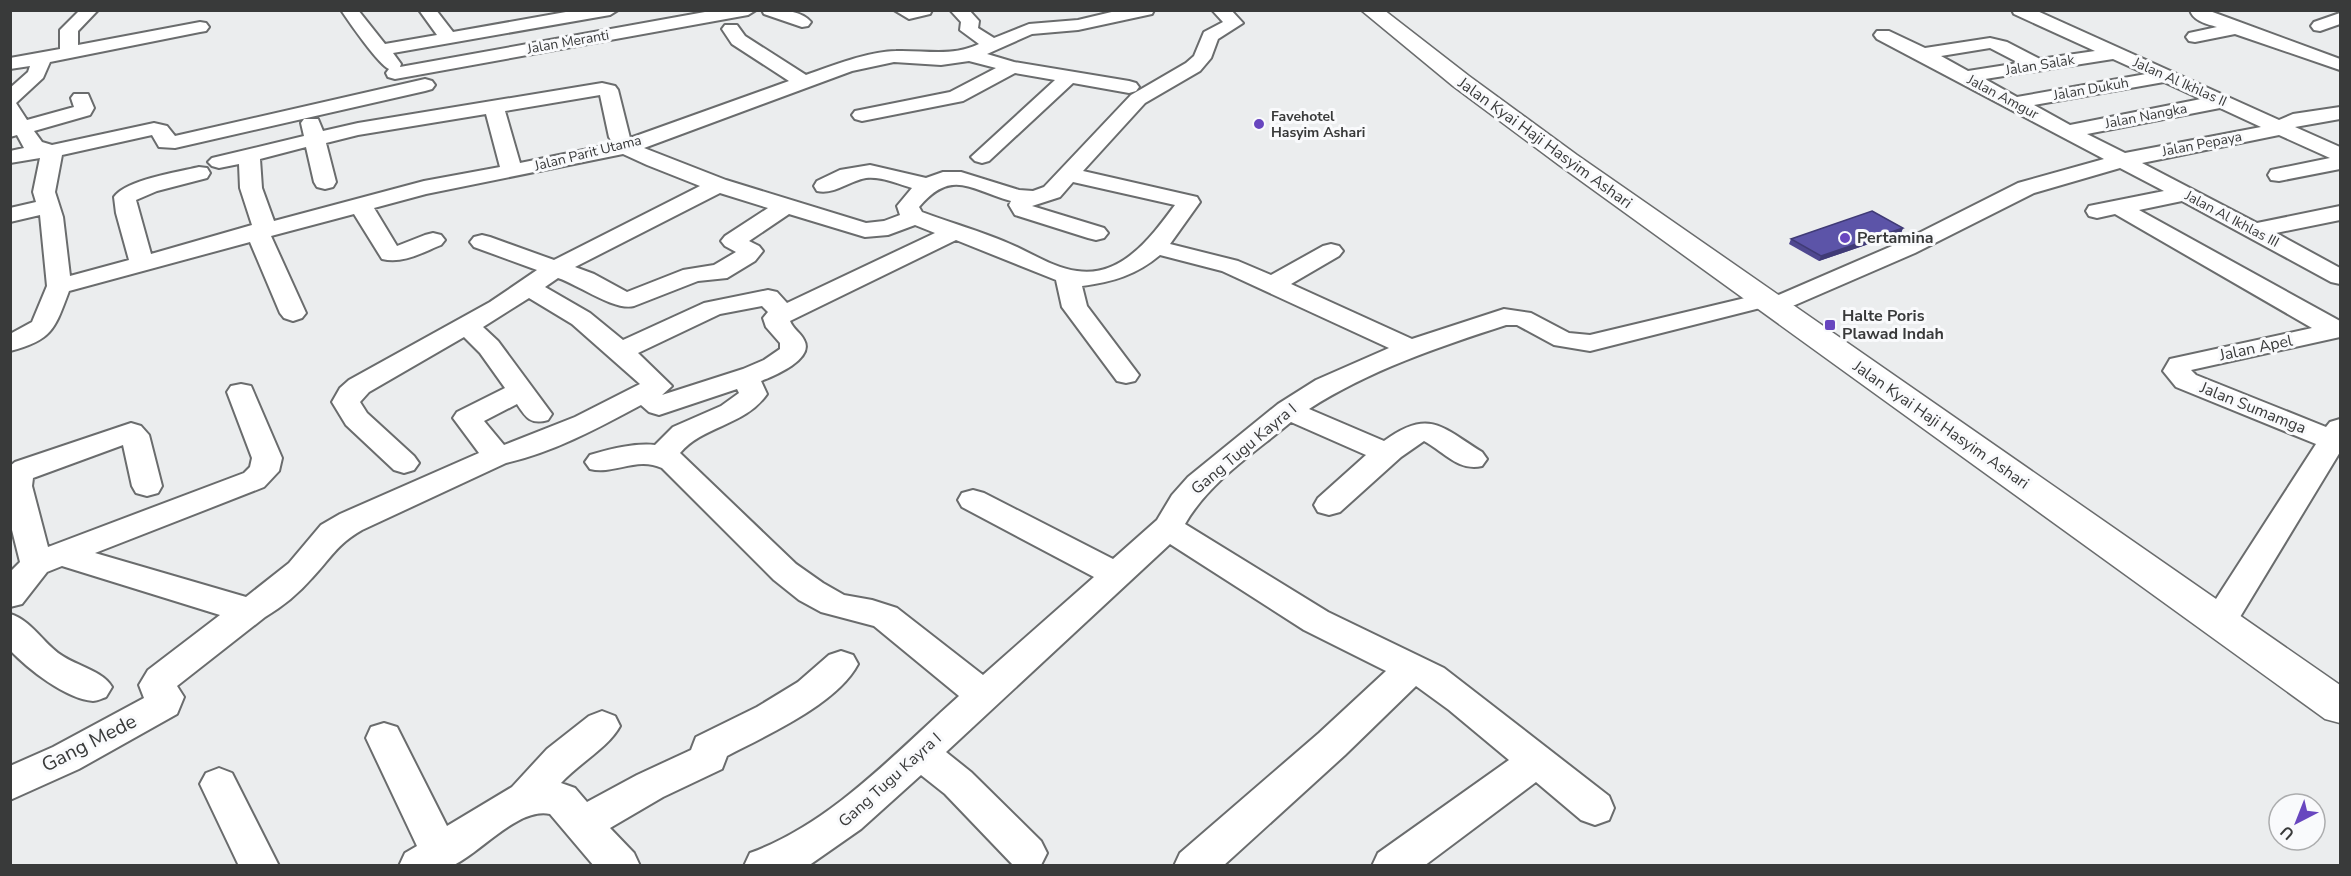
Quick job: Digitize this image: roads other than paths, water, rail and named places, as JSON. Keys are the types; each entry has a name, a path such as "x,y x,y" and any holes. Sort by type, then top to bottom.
{"main road":[{"name":"Jalan Kyai Haji Hasyim Ashari","path":"1371,10 1461,81 1711,254 1888,381 2224,615 2340,688"},
{"name":"Jalan Kyai Haji Hasyim Ashari","path":"1389,10 1711,254"},
{"name":"Jalan Kyai Haji Hasyim Ashari","path":"2224,615 2340,707"}],"street":[{"path":"69,52 69,30 90,10"},
{"path":"349,10 380,50 610,10"},
{"path":"427,10 449,38"},
{"path":"502,10 518,26"},
{"name":"Jalan Meranti","path":"380,50 394,73 748,10"},
{"path":"770,10 796,20 819,10"},
{"path":"902,10 909,14 924,10"},
{"path":"958,10 970,21 969,30 994,46"},
{"name":"Jalan Parit Utama","path":"59,286 360,204 455,181 626,147 802,81 846,67 894,56 941,59 970,55 1029,29 1096,22 1146,10"},
{"path":"1070,175 1189,201 1156,247 1136,263 1110,275 1078,279 1067,277 957,231 914,217 909,212 908,206 929,185 940,178 955,177 1028,197 1047,195 1070,175 1138,99 1193,67 1202,57 1212,34 1233,24 1233,20 1220,10"},
{"name":"Jalan Al Ikhlas II","path":"2020,10 2046,14 2115,53 2340,154"},
{"path":"2199,10 2198,12 2205,17 2340,65"},
{"path":"2320,26 2340,18"},
{"path":"1083,44 1096,22"},
{"path":"10,64 200,27"},
{"path":"2195,37 2237,28"},
{"path":"757,34 734,34 802,81"},
{"name":"Jalan Amgur","path":"1883,34 2123,160"},
{"path":"1923,54 1990,43 2037,65"},
{"name":"Jalan Salak","path":"1964,77 2115,53"},
{"path":"970,55 1012,67 1129,87"},
{"path":"10,99 36,74 43,57"},
{"path":"862,115 956,97 1012,67"},
{"name":"Jalan Dukuh","path":"2014,103 2167,76"},
{"path":"982,157 1068,78"},
{"path":"10,157 154,129 160,130 164,141 169,143 425,85"},
{"path":"386,143 568,93 606,89 619,137 626,147 654,161 718,185 865,230 888,228 914,217"},
{"path":"17,129 83,111 81,98"},
{"name":"Jalan Nangka","path":"2068,131 2224,101"},
{"path":"10,108 17,129 34,147 48,151"},
{"path":"309,112 325,182"},
{"name":"Jalan Pepaya","path":"1776,300 1907,248 2026,188 2123,160 2281,127 2293,120 2340,112"},
{"path":"219,162 385,124 496,114"},
{"path":"496,114 512,171"},
{"path":"10,344 43,326 59,286 44,192 48,151"},
{"path":"249,156 252,194 261,230 293,313"},
{"name":"Jalan Al Ikhlas III","path":"2123,160 2254,231 2336,272"},
{"path":"2280,175 2340,163"},
{"path":"825,186 857,172 902,169 929,185"},
{"path":"142,264 126,213 125,197 135,191 199,173"},
{"path":"404,463 356,419 346,402 350,394 359,386 467,326 556,268 718,185"},
{"path":"2185,194 2108,209 2338,330"},
{"path":"1028,197 1020,205 1023,210 1096,233"},
{"path":"360,204 390,254 396,255 433,240"},
{"path":"10,215 48,206"},
{"path":"482,243 585,279 621,300 631,300 693,275 718,273 747,256 751,251 733,241 786,206"},
{"path":"2254,231 2340,213"},
{"path":"983,242 1008,225"},
{"path":"645,394 659,406 707,388 747,379 782,361 793,351 793,342 779,327 776,318 957,231"},
{"path":"1156,247 1220,262 1411,348"},
{"path":"1272,285 1331,251"},
{"path":"1067,277 1075,307 1126,375"},
{"path":"48,559 242,610 253,608 264,602 300,571 332,533 351,522 497,456 519,451 658,386 589,323 548,295 528,288"},
{"path":"620,352 724,305 768,297 783,313"},
{"name":"Gang Tugu Kayra I","path":"764,866 806,847 835,829 1168,528 1183,502 1199,484 1288,410 1326,386 1411,348 1491,320 1510,317 1528,321 1563,340 1590,343 1776,300"},
{"path":"467,326 489,347 530,402 467,418 497,456"},
{"name":"Jalan Apel","path":"2176,371 2179,365 2338,330"},
{"name":"Jalan Sumamga","path":"2176,371 2186,381 2338,437"},
{"path":"662,455 684,432 720,419 746,403 753,394 747,379"},
{"path":"10,595 48,559 254,480 264,471 267,458 241,392"},
{"path":"1288,410 1386,453"},
{"path":"1329,505 1386,453 1421,430 1432,434 1472,459"},
{"path":"48,559 17,486 19,475 25,470 131,432 135,435 147,486"},
{"path":"2224,615 2338,437"},
{"path":"600,462 649,452 662,455 694,481 785,572 805,588 842,607 879,613 891,620 899,629 984,696"},
{"path":"973,500 1117,576"},
{"path":"197,502 231,512"},
{"path":"1168,528 1316,621 1412,668 1447,689 1595,808"},
{"name":"Gang Mede","path":"10,784 66,758 167,701 158,690 157,685 160,680 253,608"},
{"path":"10,626 26,646 50,667 74,681 94,687"},
{"path":"582,825 650,786 709,758 709,748 770,717 810,692 841,664"},
{"path":"1194,866 1332,744 1412,668"},
{"path":"384,738 429,859 525,799 547,770 568,750 602,726"},
{"path":"921,753 958,783 1027,853"},
{"path":"1392,866 1537,760"},
{"path":"219,784 259,866"},
{"path":"525,799 544,796 562,800 620,866"}],"place":[{"name":"Favehotel Hasyim Ashari","path":"1259,124"},
{"name":"Pertamina","path":"1845,238"},
{"name":"Halte Poris Plawad Indah","path":"1830,325"}]}
